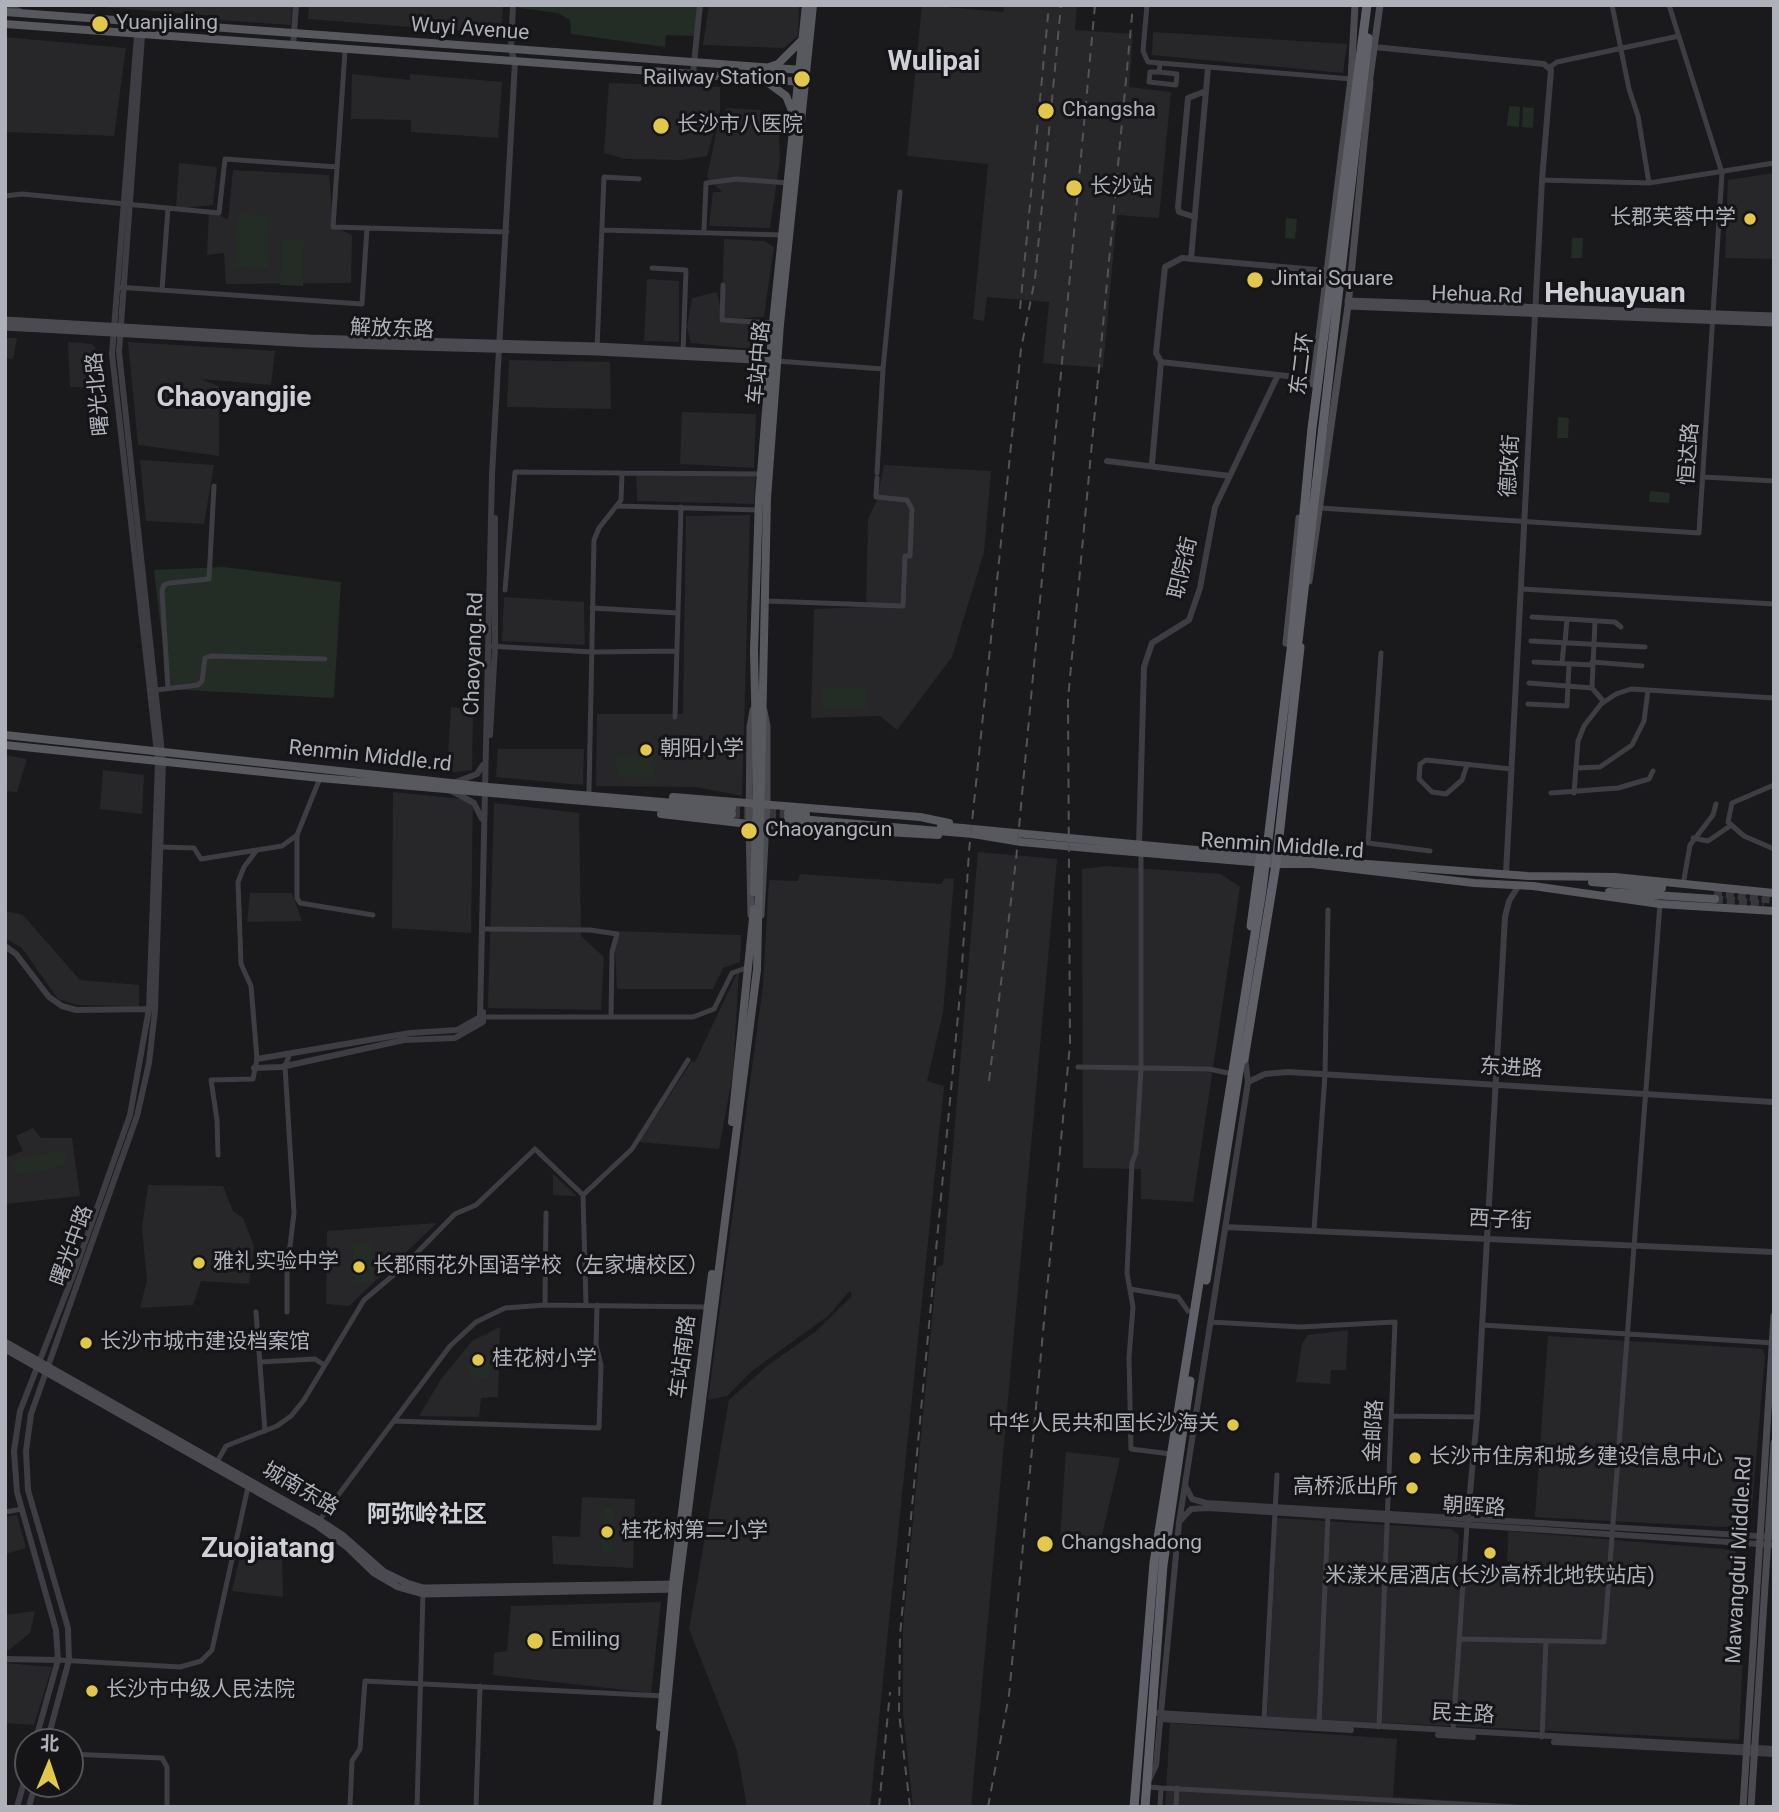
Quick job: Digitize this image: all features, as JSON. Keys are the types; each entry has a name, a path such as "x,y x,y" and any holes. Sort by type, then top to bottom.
{"highway":[{"path":"1361,78 1367,5"},
{"path":"1361,78 1373,5"},
{"name":"东二环","path":"1299,602 1312,428 1361,78"},
{"name":"东二环","path":"1234,1069 1267,890 1299,602 1342,274 1357,110"},
{"path":"1148,1806 1148,1784 1157,1715 1163,1565 1234,1069 1286,643 1299,602"},
{"path":"1134,1807 1154,1563 1229,1104 1245,1056 1276,860 1300,647 1299,602"}],"main road":[{"path":"1300,647 1348,303 1361,78 1355,24 1357,5"},
{"path":"1286,643 1326,271 1361,78 1374,47 1380,5"},
{"name":"车站中路","path":"803,71 802,40 809,6"},
{"name":"车站中路","path":"756,913 761,474 809,6"},
{"name":"Wuyi Avenue","path":"5,12 515,50 802,82"},
{"name":"Wuyi Avenue","path":"5,24 517,62 803,71"},
{"path":"766,68 778,64 802,40"},
{"path":"761,78 786,96 794,119"},
{"path":"1357,110 1361,78"},
{"name":"车站中路","path":"759,700 766,601 773,323 791,183 794,119 802,82"},
{"path":"1342,274 1349,286"},
{"name":"Hehua.Rd","path":"1348,303 1538,312 1774,316"},
{"name":"Hehua.Rd","path":"1716,316 1774,323"},
{"name":"解放东路","path":"5,320 309,344 597,349 772,359"},
{"path":"1335,328 1346,323"},
{"name":"解放东路","path":"5,327 116,330"},
{"path":"755,932 749,824 750,727 759,700"},
{"path":"755,932 767,804 767,726 759,700"},
{"name":"Renmin Middle.rd","path":"5,735 320,778 450,786"},
{"name":"Renmin Middle.rd","path":"5,745 732,811"},
{"path":"567,798 589,792 749,802 919,817 974,831"},
{"path":"567,798 749,824 923,836 974,831"},
{"name":"Renmin Middle.rd","path":"788,816 1260,859 1528,876 1615,877 1769,893"},
{"name":"Renmin Middle.rd","path":"1276,860 1460,882 1533,886 1660,904 1774,911"},
{"path":"1528,876 1714,896 1533,886"},
{"path":"1760,909 1770,903 1769,893"},
{"name":"车站南路","path":"675,1587 729,1171 743,1089 756,913"},
{"name":"车站南路","path":"655,1807 675,1587 755,932"},
{"name":"Mawangdui Middle.Rd","path":"1751,1807 1758,1545 1774,1316"},
{"name":"城南东路","path":"5,1342 46,1370 248,1487 348,1540 384,1572 423,1588 675,1587"},
{"name":"城南东路","path":"5,1349 36,1364"},
{"name":"城南东路","path":"46,1370 217,1462 317,1523 381,1578 398,1587 423,1594 675,1587"},
{"name":"Mawangdui Middle.Rd","path":"1743,1807 1771,1541 1774,1443"}],"street":[{"path":"293,46 296,5"},
{"name":"Chaoyang.Rd","path":"481,1017 491,646 492,474 502,348 517,62 513,5"},
{"path":"693,68 700,5"},
{"path":"1147,5 1143,51 1148,62 1361,78"},
{"path":"1612,5 1638,116 1649,183"},
{"name":"恒达路","path":"1320,508 1699,533 1716,316 1722,173 1669,5"},
{"path":"5,6 25,12"},
{"name":"曙光北路","path":"141,22 116,330 117,410 160,757"},
{"path":"1374,47 1547,65 1679,36"},
{"path":"345,51 333,226 507,232"},
{"name":"Chaoyang.Rd","path":"502,348 517,62"},
{"path":"1159,72 1160,63"},
{"name":"德政街","path":"1506,874 1538,312 1547,65"},
{"path":"1191,259 1208,68"},
{"path":"1150,72 1159,72 1177,74 1176,85 1149,82 1150,72"},
{"path":"1195,217 1179,212 1178,207 1188,98 1206,91"},
{"path":"5,197 22,194 219,213 225,159 337,167"},
{"path":"1542,180 1649,183 1774,163"},
{"path":"597,349 604,177 639,179"},
{"path":"704,230 706,183 737,179 791,183"},
{"path":"766,601 903,606 905,556 910,556 912,509 907,500 876,497 883,369 900,192"},
{"path":"162,290 168,208"},
{"path":"120,287 362,304 367,228"},
{"path":"602,230 783,235"},
{"path":"1152,464 1161,362 1156,352 1165,267 1182,258 1326,271"},
{"path":"652,268 686,270 683,352"},
{"path":"723,285 722,320 773,323"},
{"name":"曙光北路","path":"116,330 156,690 160,757"},
{"path":"772,359 883,369"},
{"path":"1161,362 1314,379"},
{"name":"职院街","path":"1140,849 1144,667 1152,643 1189,620 1200,588 1215,507 1278,375"},
{"path":"1107,460 1230,476"},
{"path":"505,590 515,472 761,474"},
{"path":"589,792 594,541 598,528 621,500 622,474"},
{"path":"1704,477 1774,481"},
{"path":"168,689 162,591 164,585 170,583 209,579 214,486"},
{"path":"617,506 759,510"},
{"path":"675,717 681,507"},
{"path":"1522,589 1774,604"},
{"path":"593,608 678,613"},
{"path":"1532,617 1615,622 1622,627"},
{"path":"1528,704 1567,706 1564,643 1567,619"},
{"path":"1595,621 1592,688 1604,702"},
{"path":"1531,641 1645,648"},
{"path":"491,646 592,652 677,652"},
{"name":"Chaoyang.Rd","path":"483,929 483,824 491,646"},
{"path":"1381,653 1368,843 1430,851"},
{"path":"156,690 198,685 202,681 205,658 211,656 325,659"},
{"path":"1534,662 1642,666"},
{"path":"1529,683 1592,688"},
{"path":"1576,768 1600,767 1632,745 1644,721 1648,690"},
{"path":"1574,793 1578,741 1584,726 1604,702 1624,691 1648,690 1774,698"},
{"name":"曙光中路","path":"51,1728 69,1660 68,1629 28,1490 26,1451 31,1414 137,1116 149,1063 155,1010 160,757"},
{"name":"曙光中路","path":"39,1728 58,1660 57,1630 17,1492 14,1451 20,1411 36,1364 74,1273 130,1115 149,1009 160,757"},
{"path":"450,786 477,775 485,760"},
{"path":"1467,765 1462,780 1446,794 1432,792 1419,779 1422,761 1467,765 1511,769"},
{"path":"1551,793 1618,788 1649,779 1653,771"},
{"path":"320,778 297,835 298,898 300,903 373,915"},
{"path":"1730,826 1731,803 1774,785"},
{"path":"450,786 474,803 483,824"},
{"path":"1684,886 1686,858 1693,838 1713,814 1716,804"},
{"path":"1693,838 1708,841 1730,826"},
{"path":"1730,826 1757,843 1774,849"},
{"path":"160,846 194,848 201,859 282,846 297,835"},
{"path":"1140,849 1142,1068 1136,1152 1132,1163 1127,1273 1133,1307 1130,1449 1171,1454"},
{"path":"218,1155 217,1120 211,1080 253,1079 257,1059 251,986 241,964 238,881 244,867 257,850"},
{"path":"1453,1732 1477,1417 1506,917 1509,901 1519,885"},
{"path":"1458,1639 1604,1642 1632,1245 1647,1095 1660,904"},
{"path":"1314,1230 1325,1075 1328,910"},
{"path":"483,929 590,930 617,934 612,952 611,1017"},
{"path":"5,946 16,954 49,997 62,1006 76,1010 149,1009"},
{"path":"257,1059 289,1056 410,1033 457,1030 481,1017 693,1017 714,1009 732,973 749,967"},
{"path":"254,1068 285,1066 404,1040 455,1038 483,1022 481,1017"},
{"path":"287,1312 286,1271 294,1213 285,1066 289,1056"},
{"path":"1157,1715 1179,1523 1248,1082 1245,1056"},
{"path":"583,1195 632,1149 688,1060"},
{"path":"1078,1067 1234,1069"},
{"name":"东进路","path":"1248,1082 1265,1074 1325,1075 1774,1102"},
{"path":"217,1462 226,1446 265,1431 291,1416 364,1300 403,1267 456,1214 476,1205 535,1149 583,1195 586,1305"},
{"path":"545,1305 546,1213"},
{"name":"西子街","path":"1225,1227 1774,1252"},
{"path":"1130,1289 1178,1297 1188,1311"},
{"path":"317,1523 450,1346 476,1322 505,1308 545,1305 708,1307"},
{"path":"394,1421 599,1428 601,1365 596,1345 597,1305"},
{"path":"256,1312 265,1431"},
{"name":"金邮路","path":"1210,1322 1301,1327 1395,1322 1379,1727"},
{"path":"1482,1325 1773,1343"},
{"path":"261,1362 315,1359 324,1365"},
{"path":"1391,1416 1477,1417"},
{"path":"1264,1720 1273,1509 1277,1475"},
{"name":"朝晖路","path":"1185,1485 1192,1499 1206,1503 1467,1525 1759,1535 1771,1541"},
{"path":"5,1659 180,1667 201,1661 212,1650 248,1487"},
{"path":"5,1512 22,1509"},
{"name":"朝晖路","path":"1179,1523 1191,1509 1273,1509 1328,1515 1469,1517 1758,1545 1771,1541"},
{"path":"1319,1724 1328,1515"},
{"path":"417,1807 423,1594"},
{"path":"1542,1737 1546,1641"},
{"path":"350,1807 352,1761 360,1749 365,1681 666,1696"},
{"path":"476,1807 480,1686"},
{"name":"民主路","path":"1157,1715 1751,1750 1774,1755"},
{"name":"民主路","path":"1157,1715 1751,1750 1774,1749"},
{"path":"84,1755 162,1759 167,1767 167,1807"},
{"path":"1148,1784 1161,1788 1513,1807"},
{"path":"1160,1807 1161,1788"},
{"path":"1176,1807 1177,1788"}],"shaded area":[{"path":"79,5 292,5 291,25 215,20 215,16"},
{"path":"309,5 503,5 501,34 308,19"},
{"path":"519,5 700,5 697,36 666,35 665,47 571,34 570,20 558,13 519,8"},
{"path":"709,5 799,5 798,36 784,48 703,45"},
{"name":"长沙站","path":"922,5 1003,12 1005,5 1077,5 1075,30 1133,34 1129,87 1171,92 1159,218 1117,215 1103,368 1043,363 1049,302 987,297 984,321 973,319 988,164 907,156"},
{"path":"1153,32 1347,44 1343,73 1152,55"},
{"path":"5,37 126,48 114,136 5,132"},
{"path":"352,74 410,80 410,74 502,82 498,138 411,132 411,120 351,119"},
{"name":"长沙市八医院","path":"609,83 720,87 720,111 707,156 681,160 625,159 604,153"},
{"path":"1509,106 1520,107 1519,127 1507,126"},
{"path":"1523,107 1534,108 1533,128 1522,127"},
{"path":"727,108 760,110 778,121 780,160 770,228 709,226 713,192 722,192 707,177 719,119"},
{"path":"179,163 217,167 213,205 176,209"},
{"path":"233,170 329,175 333,226 352,235 351,283 226,284 224,253 207,255 209,212 228,219"},
{"name":"长郡芙蓉中学","path":"1774,173 1774,259 1725,258 1728,180"},
{"path":"237,214 269,215 268,268 235,267"},
{"path":"1286,218 1297,219 1295,239 1285,238"},
{"path":"1572,238 1583,238 1582,258 1571,258"},
{"path":"724,239 764,241 774,247 764,317 727,319 771,327 764,350 691,343 687,327 692,298 717,292 722,315"},
{"path":"281,241 303,241 303,286 280,285"},
{"path":"647,279 679,281 679,342 644,341"},
{"path":"5,338 17,338 13,359 5,358"},
{"path":"68,342 92,344 102,357 105,387 70,387"},
{"path":"128,342 275,351 271,385 200,379 219,386 219,456 138,445"},
{"path":"509,360 610,362 611,409 507,407"},
{"path":"682,412 756,414 754,468 680,464"},
{"path":"1558,417 1569,418 1568,438 1557,438"},
{"path":"140,460 214,465 204,524 146,521"},
{"path":"884,465 991,471 984,552 952,657 897,730 880,716 811,718 814,609 866,607 868,519 877,500"},
{"path":"636,471 756,472 754,504 637,501"},
{"path":"1650,491 1670,493 1669,503 1649,502"},
{"path":"750,515 742,796 696,787 596,786 597,714 683,714 686,516"},
{"path":"224,567 341,582 334,698 168,689 154,570"},
{"path":"504,597 584,602 585,645 502,641"},
{"path":"823,688 867,688 867,709 823,709"},
{"path":"451,707 473,710 472,770 447,773"},
{"path":"498,749 584,749 583,785 496,777"},
{"path":"5,755 27,759 17,792 5,791"},
{"path":"616,755 653,756 654,778 617,777"},
{"path":"103,770 144,775 142,814 100,809"},
{"path":"393,792 473,800 471,933 392,928"},
{"path":"494,803 579,813 581,936 604,957 601,1010 488,1008"},
{"path":"978,852 1057,859 971,1807 913,1807 903,1714 903,1626 937,1267 943,1265"},
{"path":"1107,866 1221,874 1240,887 1193,1202 1141,1199 1141,1169 1083,1168 1082,869"},
{"path":"800,874 941,884 945,878 954,879 943,1013 927,1081 944,1086 870,1807 747,1807 737,1751 689,1629 729,1400 767,1366 815,1332 852,1296 850,1291 828,1316 752,1371 727,1396 708,1400 763,985 769,880 798,881"},
{"path":"250,893 292,893 302,921 247,922"},
{"path":"5,911 23,915 80,980 139,985 139,1006 77,1005 58,999 22,948 5,938"},
{"path":"614,931 741,935 740,962 723,968 713,989 617,989"},
{"path":"739,969 733,1073 719,1149 639,1142 692,1061 695,1062"},
{"path":"33,1128 41,1138 72,1138 80,1196 5,1204 5,1158 23,1151 16,1136"},
{"path":"59,1150 68,1154 65,1165 21,1175 15,1172 13,1166 17,1159"},
{"path":"553,1174 577,1196 553,1195"},
{"name":"雅礼实验中学","path":"148,1185 223,1186 233,1211 243,1218 254,1246 249,1284 201,1281 193,1305 140,1308 147,1281 142,1228"},
{"name":"长郡雨花外国语学校（左家塘校区）","path":"437,1223 349,1306 326,1304 327,1231"},
{"path":"371,1243 374,1282 355,1283 352,1244"},
{"name":"桂花树小学","path":"500,1327 498,1397 481,1398 479,1417 419,1416 441,1379 472,1341"},
{"path":"1348,1330 1346,1370 1331,1370 1330,1384 1296,1382 1302,1344 1308,1335"},
{"path":"1548,1336 1762,1349 1765,1355 1752,1507 1744,1525 1724,1527 1535,1517"},
{"path":"470,1356 490,1357 489,1378 470,1377"},
{"path":"1066,1452 1120,1458 1101,1540 1060,1538"},
{"name":"桂花树第二小学","path":"582,1497 635,1499 633,1568 553,1564 552,1536 580,1537"},
{"path":"603,1508 613,1508 613,1528 602,1528"},
{"path":"17,1515 26,1548 5,1554 5,1517"},
{"path":"1277,1518 1451,1529 1459,1535 1457,1567 1507,1569 1508,1531 1734,1550 1747,1566 1739,1740 1267,1717"},
{"path":"602,1532 613,1532 612,1552 601,1551"},
{"path":"241,1551 282,1552 283,1597 232,1591"},
{"path":"661,1602 651,1693 493,1675 494,1653 507,1651 511,1606"},
{"path":"35,1611 30,1633 9,1650 5,1648 5,1615"},
{"path":"5,1663 52,1667 34,1725 5,1723"},
{"path":"1170,1723 1397,1739 1393,1797 1567,1807 1165,1807"}],"tunnel":[{"path":"732,808 788,813"},
{"path":"732,814 788,818"},
{"path":"1714,893 1774,900"},
{"path":"1715,899 1764,904"}],"railway":[{"path":"1020,309 1049,5"},
{"path":"910,1807 899,1713 900,1635 961,983 969,851 1021,349 1035,279 1061,5"},
{"path":"989,1081 1016,860 1095,5"},
{"path":"988,1807 1009,1695 1070,1044 1068,699 1133,5"},
{"path":"879,1807 890,1692"}],"place":[{"name":"Yuanjialing","path":"100,24"},
{"name":"Railway Station","path":"802,79"},
{"name":"Changsha","path":"1046,111"},
{"name":"长沙市八医院","path":"661,126"},
{"name":"长沙站","path":"1074,188"},
{"name":"长郡芙蓉中学","path":"1750,219"},
{"name":"Jintai Square","path":"1255,280"},
{"name":"朝阳小学","path":"646,750"},
{"name":"Chaoyangcun","path":"749,831"},
{"name":"雅礼实验中学","path":"199,1263"},
{"name":"长郡雨花外国语学校（左家塘校区）","path":"359,1267"},
{"name":"长沙市城市建设档案馆","path":"86,1343"},
{"name":"桂花树小学","path":"478,1360"},
{"name":"中华人民共和国长沙海关","path":"1233,1425"},
{"name":"长沙市住房和城乡建设信息中心","path":"1415,1458"},
{"name":"高桥派出所","path":"1412,1488"},
{"name":"桂花树第二小学","path":"607,1532"},
{"name":"Changshadong","path":"1045,1544"},
{"name":"米漾米居酒店(长沙高桥北地铁站店)","path":"1490,1553"},
{"name":"Emiling","path":"535,1641"},
{"name":"长沙市中级人民法院","path":"92,1691"}],"district":[{"name":"Wulipai","path":"934,63"},
{"name":"Hehuayuan","path":"1615,295"},
{"name":"Chaoyangjie","path":"234,399"},
{"name":"阿弥岭社区","path":"427,1516"},
{"name":"Zuojiatang","path":"268,1550"}]}
